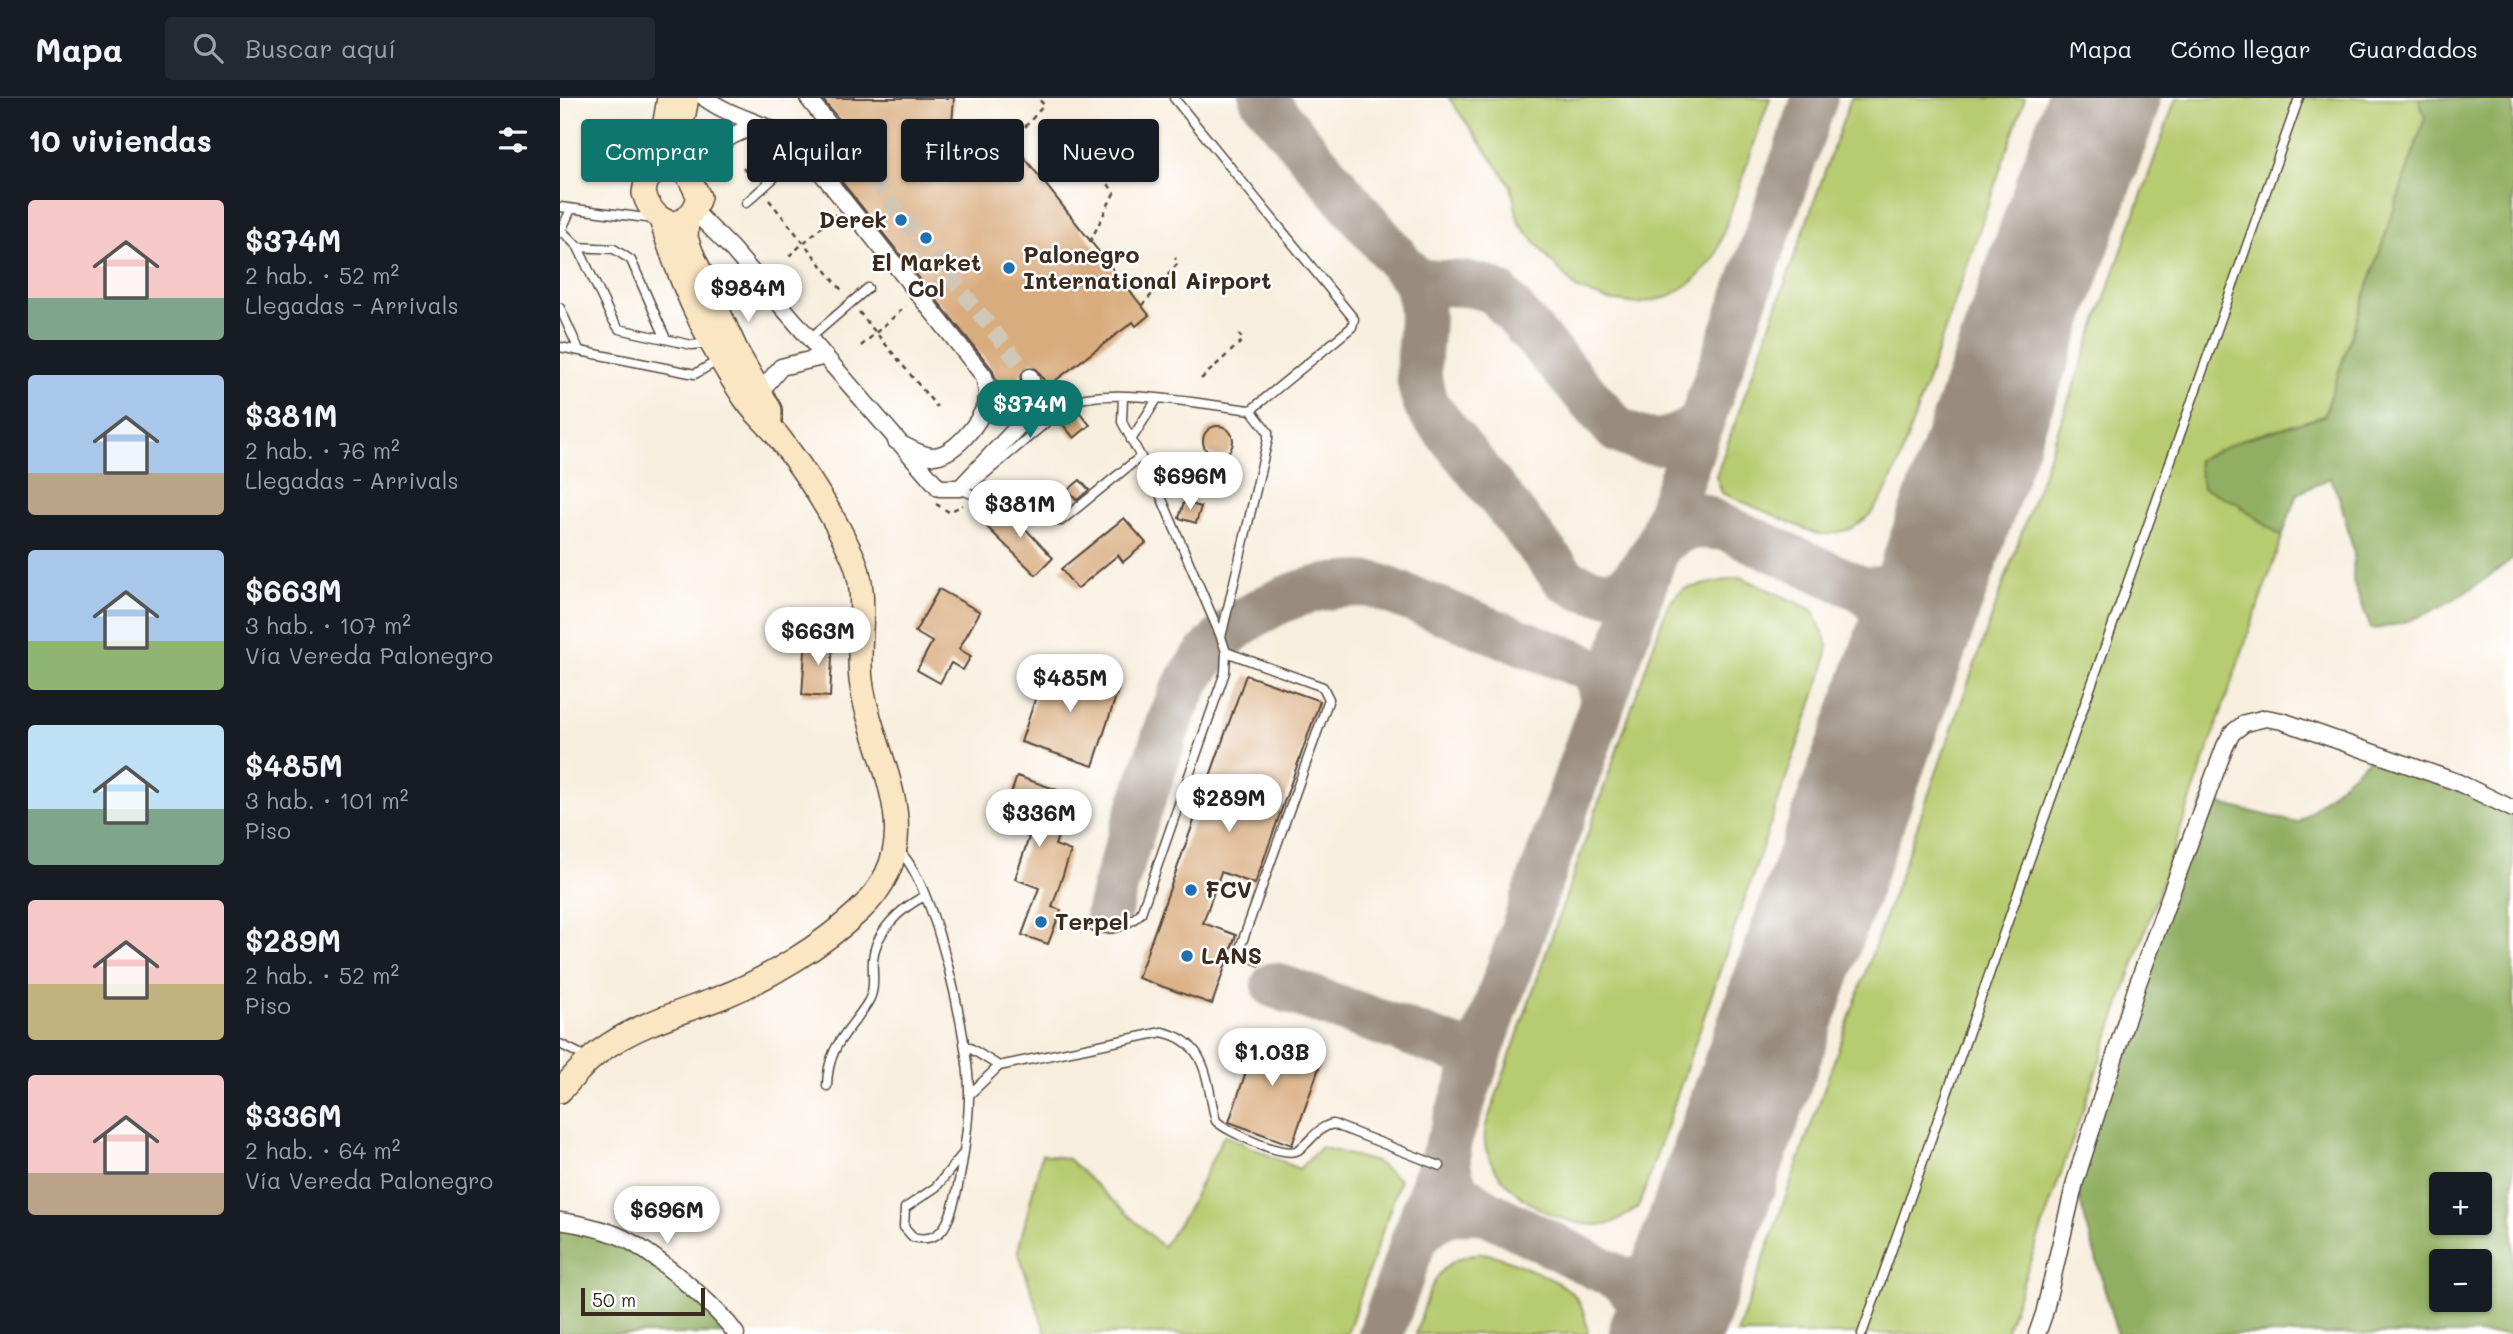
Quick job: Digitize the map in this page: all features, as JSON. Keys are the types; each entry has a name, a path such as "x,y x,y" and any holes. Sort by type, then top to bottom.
{"street":[{"path":"669,98 670,119"},
{"path":"681,119 687,98"},
{"path":"705,98 720,109 748,119"},
{"path":"808,98 825,119"},
{"path":"560,1091 590,1059 633,1030 724,996 806,950 854,915 873,895 884,879 895,847 893,789 868,718 862,683 859,655 862,591 859,573 825,506 770,426 755,413 717,350 680,280 661,220 653,212 644,193 648,182"},
{"path":"685,182 699,197 686,238 738,354 770,410 770,426"},
{"path":"829,182 984,376 987,397 979,417 948,452 930,456 896,441"},
{"path":"661,220 673,222 691,216"},
{"path":"691,216 808,340 932,484 946,490 960,488 1031,413 1041,406 1030,377"},
{"path":"760,392 781,367 822,356"},
{"path":"2037,1334 2045,1314 2076,1182 2138,983 2204,800 2232,733 2255,719 2282,721 2457,782 2513,809"},
{"path":"560,1221 600,1229 638,1245 725,1317 736,1334"}],"lane":[{"path":"1174,98 1354,318 1352,327 1251,410"},
{"path":"1862,1334 2299,98"},
{"path":"746,203 770,182"},
{"path":"560,206 661,220"},
{"path":"570,209 561,232 578,247 615,324 626,331 717,350"},
{"path":"578,247 614,249 631,260 666,339"},
{"path":"808,340 868,288"},
{"path":"560,308 579,350"},
{"path":"560,347 695,374 717,350"},
{"path":"1071,402 1095,397 1123,397 1251,410 1268,432 1222,637"},
{"path":"1090,926 1102,930 1121,928 1141,913 1225,672 1226,652 1222,637 1167,509 1122,422 1123,397"},
{"path":"1131,440 1157,399"},
{"path":"960,488 978,497 1011,491 1023,494 1052,521 1061,522 1140,457"},
{"path":"1226,652 1323,687 1329,699 1240,948 1244,955 1259,961"},
{"path":"895,847 912,864 936,926 965,1045 969,1095 962,1156 955,1200 944,1228 929,1238 913,1237 907,1233 902,1220 905,1208 936,1186 962,1156"},
{"path":"827,1086 827,1067 833,1050 872,994 873,957 879,939 901,910 925,895"},
{"path":"969,1095 999,1066 1153,1032 1172,1034 1191,1049 1207,1072 1216,1121 1230,1132 1288,1153 1298,1150 1325,1125 1333,1124 1440,1167"},
{"path":"560,1044 590,1059"},
{"path":"965,1045 999,1066"}],"path":[{"path":"1024,128 1044,105 1038,98"},
{"path":"743,168 937,407"},
{"path":"1090,242 1114,192 1107,182"},
{"path":"789,256 847,204"},
{"path":"1142,306 1178,263 1175,258"},
{"path":"861,345 920,293"},
{"path":"1201,379 1243,340 1237,332"},
{"path":"1007,396 1041,406"}],"green space":[{"path":"1449,98 1770,98 1715,257 1694,281 1668,297 1638,304 1608,300 1577,289 1550,260 1519,223 1511,186"},
{"path":"1851,98 2025,98 1898,465 1884,495 1869,516 1851,529 1817,534 1722,493 1716,476"},
{"path":"2176,98 2419,98 2425,118 2324,416 2244,439 2203,488 2236,503 2282,537 2005,1334 1737,1334"},
{"path":"2419,98 2513,98 2513,558 2464,593 2428,613 2409,621 2371,629 2353,581 2354,553 2340,499 2330,478 2297,494 2282,537 2237,503 2203,488 2197,460 2244,439 2324,416 2425,118"},
{"path":"1740,577 1813,610 1828,645 1824,668 1639,1206 1612,1223 1584,1224 1567,1220 1532,1204 1503,1180 1486,1149 1485,1128 1668,604 1683,589"},
{"path":"2376,753 2513,809 2513,1334 2117,1334 2075,1182 2204,800 2298,823"},
{"path":"1224,1135 1299,1169 1321,1147 1376,1162 1400,1180 1347,1334 1046,1334 1018,1251 1042,1154 1068,1159 1163,1247 1187,1211"},
{"path":"560,1219 619,1233 734,1334 560,1334"},
{"path":"1482,1253 1515,1263 1566,1288 1581,1307 1588,1334 1416,1334 1429,1292 1443,1270 1465,1256"}],"building":[{"name":"Palonegro International Airport","path":"821,98 954,98 952,119 901,119 901,182 1024,182 1024,157 1038,175 1038,182 1044,182 1149,315 1136,326 1133,322 1048,386 1036,369 1026,367 1020,374 1021,384 1008,395 996,380 992,369 842,182 887,182 887,119 839,119"},
{"path":"1065,394 1066,406 1076,408 1090,425 1074,438 1059,420 1061,413 1053,403"},
{"path":"1218,426 1224,427 1232,435 1232,447 1224,455 1218,456 1212,455 1204,447 1203,441 1204,435 1212,427"},
{"path":"1080,480 1089,490 1077,500 1068,490"},
{"path":"1184,502 1201,507 1196,523 1179,518"},
{"path":"1012,504 1024,517 1019,522 1053,558 1036,575 987,527"},
{"path":"1124,518 1146,543 1123,562 1118,555 1077,589 1061,569"},
{"path":"939,589 980,612 959,649 971,656 963,670 951,663 940,683 917,670 932,642 915,632"},
{"path":"806,637 833,639 830,697 802,695"},
{"path":"1047,663 1119,687 1093,766 1021,742"},
{"path":"1246,675 1320,701 1255,884 1221,872 1203,923 1236,935 1212,1004 1138,978"},
{"path":"1017,776 1072,795 1055,845 1071,851 1052,907 1061,910 1048,944 1022,935 1039,888 1015,879 1029,837 1000,827"},
{"path":"1234,1031 1321,1062 1292,1145 1229,1122 1249,1063 1225,1055"}],"taxiway":[{"path":"1262,98 1415,280 1467,284 1498,294 1616,429 1639,439 1659,442 1678,436 1700,424"},
{"path":"1381,1334 1815,98"},
{"path":"1415,280 1422,314 1419,374 1428,408 1566,580 1591,590 1610,592 1623,588 1634,579 1663,542 1677,532 1695,527 1725,528"},
{"path":"1900,676 1891,629 1880,608 1864,590 1897,584 1917,571 1933,553 1957,511"},
{"path":"1697,515 1864,590"},
{"path":"1108,914 1133,828 1168,727 1190,678 1225,636 1246,620 1295,595 1321,588 1375,585 1586,667 1597,677 1603,700"},
{"path":"1274,985 1478,1057"},
{"path":"1413,1241 1429,1225 1445,1215 1464,1211 1487,1212 1466,1199 1454,1185 1448,1168 1448,1143"},
{"path":"1487,1212 1624,1281"},
{"path":"1654,1334 1647,1310 1624,1281 1665,1272 1682,1262 1697,1247"}],"runway":[{"path":"1665,1334 2104,98"}],"tunnel":[{"path":"875,182 1030,377"}],"place":[{"name":"Derek","path":"901,220"},
{"name":"El Market Col","path":"926,238"},
{"name":"Palonegro International Airport","path":"1009,268"},
{"name":"FCV","path":"1191,890"},
{"name":"Terpel","path":"1041,922"},
{"name":"LANS","path":"1187,956"}]}
